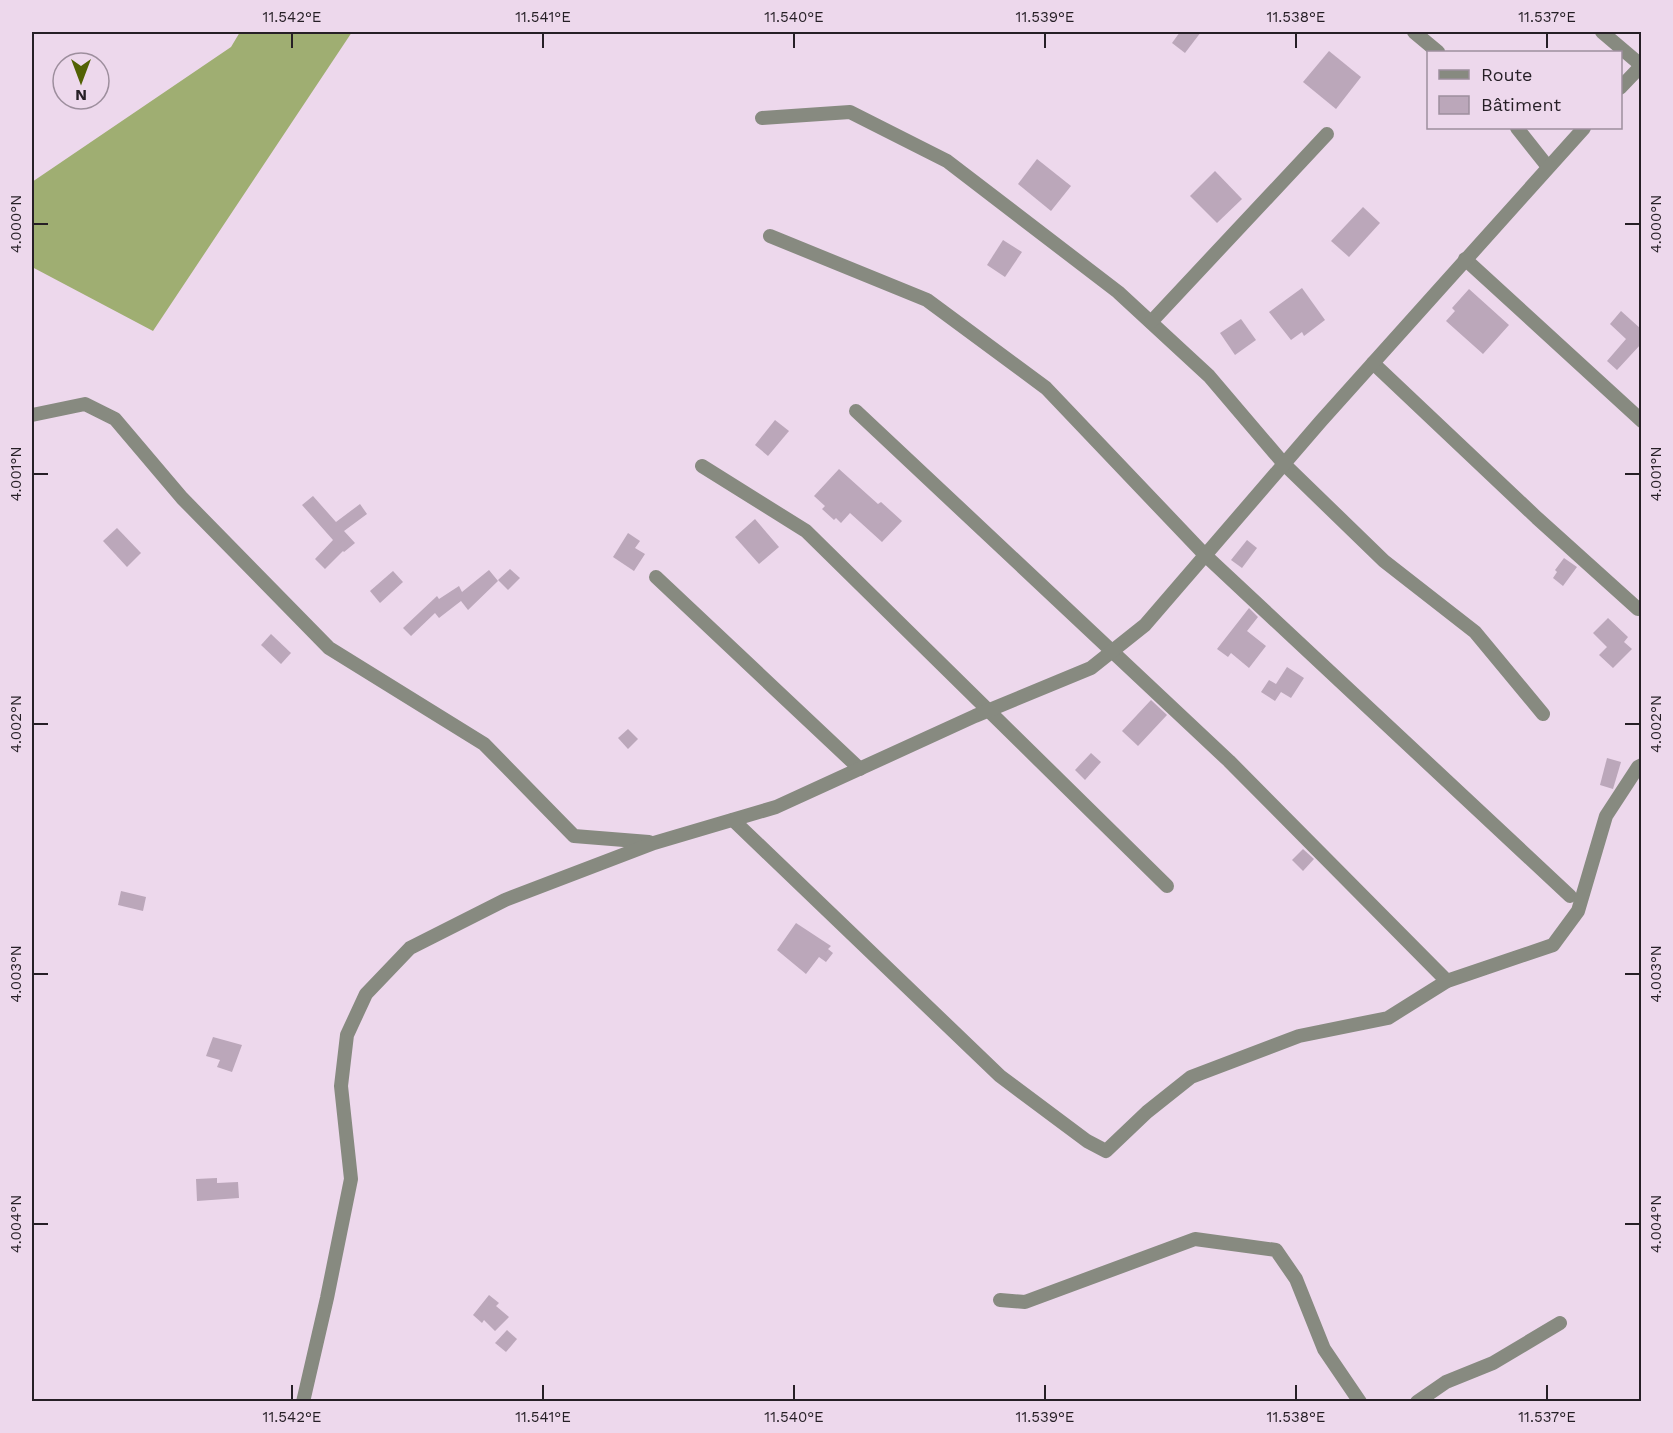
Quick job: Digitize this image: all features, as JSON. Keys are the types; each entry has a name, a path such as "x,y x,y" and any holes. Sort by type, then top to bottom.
{"street":[{"path":"1414,32 1437,51"},
{"path":"1602,32 1641,66 1622,86"},
{"path":"762,118 850,112 947,161 1118,292 1151,322 1209,376 1284,464 1384,561 1475,632 1543,714"},
{"path":"1518,129 1548,167"},
{"path":"303,1401 351,1179 340,1086 347,1035 366,994 410,948 505,900 654,843 776,807 987,711 1091,668 1145,625 1373,363 1583,129"},
{"path":"1151,322 1327,134"},
{"path":"770,236 927,300 1046,388 1205,555 1570,896"},
{"path":"1465,259 1641,421"},
{"path":"1373,363 1537,518 1638,609"},
{"path":"32,415 85,404 115,419 182,498 329,648 484,744 574,836 654,843"},
{"path":"856,411 1229,761 1447,981"},
{"path":"702,466 806,531 1167,886"},
{"path":"656,577 860,769"},
{"path":"733,820 1000,1076 1088,1141 1106,1151 1147,1112 1191,1077 1299,1036 1388,1018 1447,981 1553,945 1578,911 1606,816 1641,765"},
{"path":"1000,1300 1025,1302 1195,1239 1276,1250 1296,1279 1324,1349 1360,1401"},
{"path":"1417,1401 1446,1382 1493,1363 1560,1323"}],"green space":[{"path":"240,32 352,32 153,331 32,267 32,182 231,47"}],"building":[{"path":"1180,32 1201,32 1185,53 1172,43"},
{"path":"1329,51 1361,77 1336,109 1303,82"},
{"path":"1037,159 1071,186 1051,211 1018,184"},
{"path":"1215,171 1242,199 1217,223 1190,196"},
{"path":"1363,207 1380,223 1349,257 1331,241"},
{"path":"1003,240 1022,252 1005,277 987,265"},
{"path":"1302,288 1325,320 1304,336 1302,332 1291,340 1269,312"},
{"path":"1469,289 1509,325 1483,354 1446,321 1455,311 1452,308"},
{"path":"1621,311 1641,329 1641,344 1617,370 1607,361 1626,339 1610,324"},
{"path":"1241,319 1256,340 1235,355 1220,333"},
{"path":"775,420 789,431 768,456 755,445"},
{"path":"839,469 878,504 881,502 902,521 882,542 850,513 841,523 836,518 834,520 822,509 825,506 814,496"},
{"path":"313,496 336,522 360,504 367,514 344,531 355,543 343,551 325,569 315,559 333,540 302,505"},
{"path":"755,519 779,547 759,564 735,537"},
{"path":"117,528 141,553 127,567 103,541"},
{"path":"628,533 640,541 635,548 645,554 634,571 613,557"},
{"path":"1247,540 1257,548 1242,568 1231,560"},
{"path":"1564,558 1577,567 1563,586 1553,578 1557,572 1555,570"},
{"path":"510,569 520,578 508,590 498,580"},
{"path":"489,570 498,581 468,610 461,601 439,618 435,613 411,636 403,628 437,596 439,599 459,586 462,592"},
{"path":"393,571 403,582 380,603 370,591"},
{"path":"1249,608 1258,617 1247,631 1266,646 1249,668 1231,653 1228,657 1217,649"},
{"path":"1608,618 1628,637 1624,642 1632,649 1613,668 1599,655 1607,647 1593,633"},
{"path":"271,634 291,653 281,664 261,645"},
{"path":"1287,667 1304,678 1291,698 1281,692 1275,701 1261,692 1269,680 1276,684"},
{"path":"1151,700 1167,715 1138,746 1122,731"},
{"path":"628,729 638,739 628,749 618,738"},
{"path":"1091,753 1101,762 1085,780 1075,770"},
{"path":"1607,758 1621,762 1613,789 1600,785"},
{"path":"1303,849 1314,859 1303,871 1292,860"},
{"path":"121,891 146,897 143,911 118,905"},
{"path":"796,923 831,946 828,949 833,953 826,962 819,957 806,974 777,950"},
{"path":"213,1037 242,1045 232,1072 217,1067 220,1060 206,1056"},
{"path":"217,1178 217,1183 238,1182 239,1198 197,1201 196,1179"},
{"path":"489,1295 499,1303 496,1306 509,1317 495,1331 484,1320 482,1323 473,1315"},
{"path":"507,1330 517,1339 506,1352 495,1343"}]}
